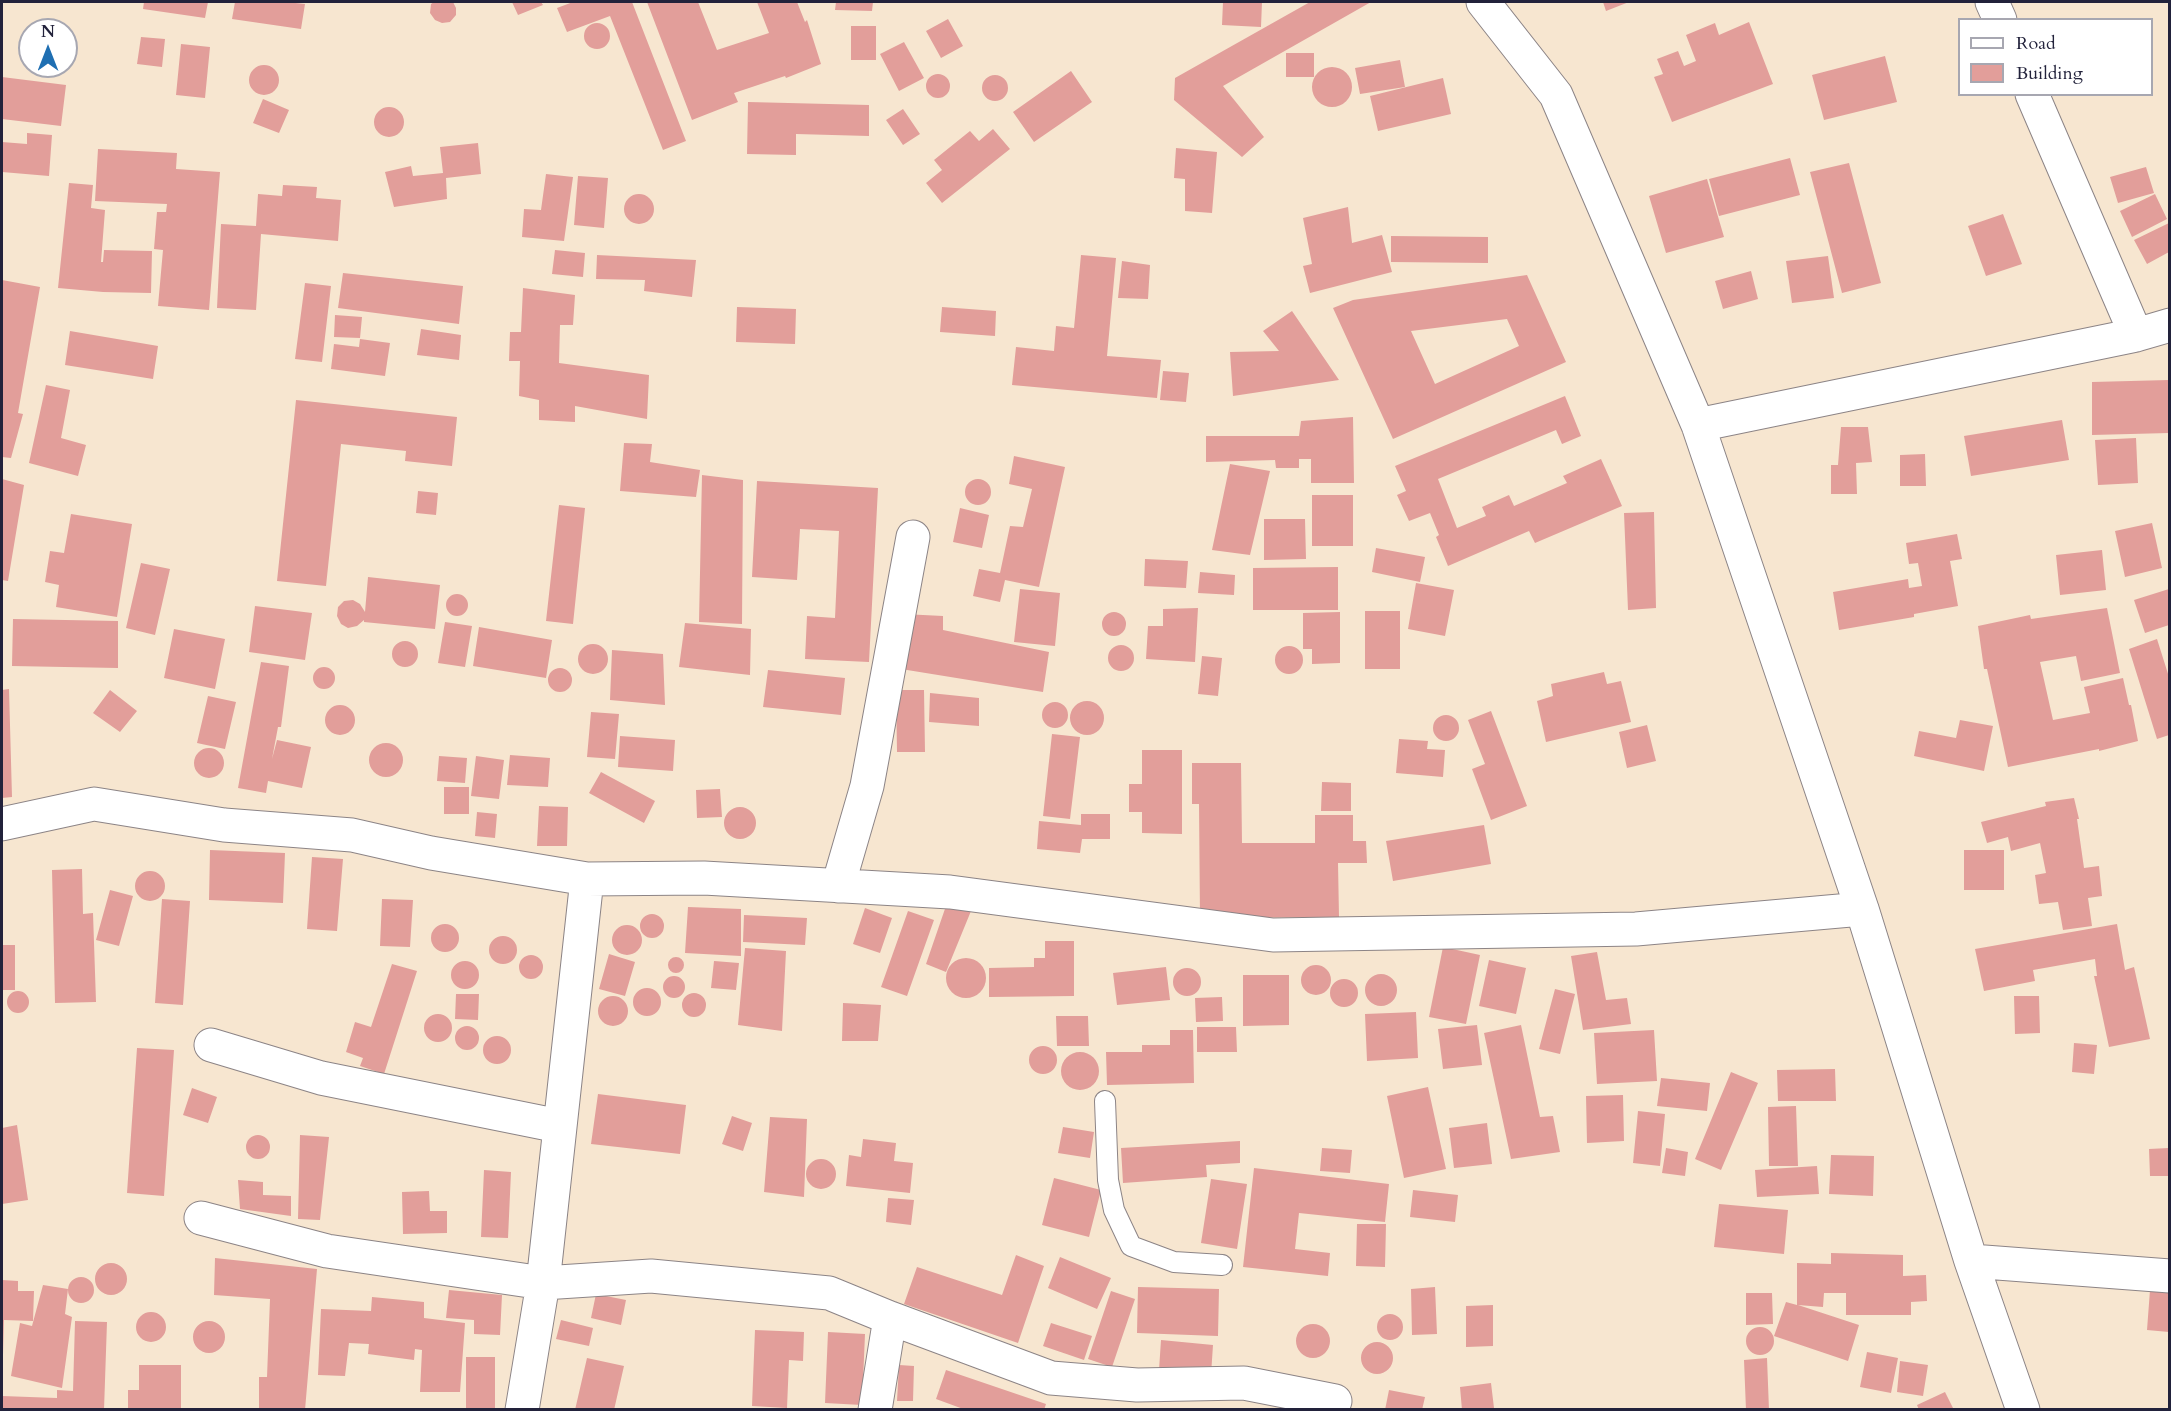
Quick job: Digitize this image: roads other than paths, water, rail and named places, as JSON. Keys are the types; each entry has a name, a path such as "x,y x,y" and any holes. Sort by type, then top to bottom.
{"street":[{"path":"1483,2 1556,95 1698,425 1862,909 1971,1261 2022,1410"},
{"path":"1992,2 1999,18"},
{"path":"2033,96 2136,335"},
{"path":"1698,425 2136,335 2169,325"},
{"path":"838,886 867,786 913,537"},
{"path":"2,824 94,804 224,825 352,835 431,853 587,879 704,878 950,892 1273,935 1636,929 1862,909"},
{"path":"522,1410 543,1283 587,879"},
{"path":"212,1045 321,1078 559,1126"},
{"path":"201,1218 327,1251 543,1283 651,1276 829,1293 1052,1378 1137,1385 1244,1383 1335,1401"},
{"path":"1971,1261 2169,1276"},
{"path":"874,1410 890,1318"}],"lane":[{"path":"1104,1101 1108,1180 1114,1209 1131,1246 1174,1262 1221,1265"}]}
